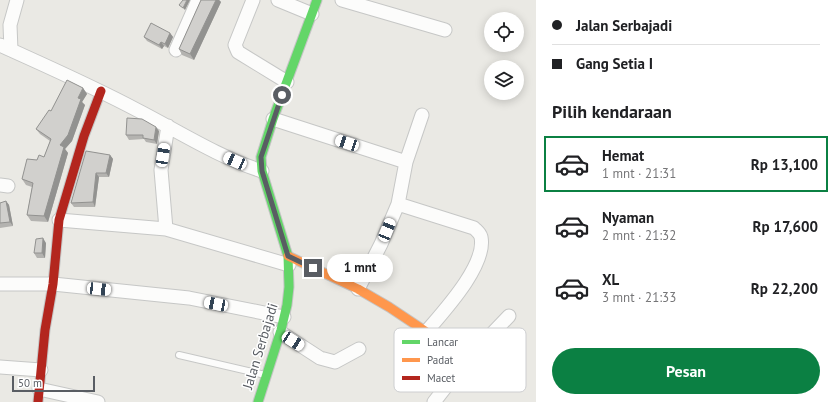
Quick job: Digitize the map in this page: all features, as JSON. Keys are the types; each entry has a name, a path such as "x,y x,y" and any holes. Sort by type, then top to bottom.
{"street":[{"path":"16,0 5,47 101,91 215,152 245,166 262,171"},
{"path":"176,50 198,0"},
{"path":"253,0 235,45 236,49 238,52 287,82"},
{"path":"278,0 312,14"},
{"name":"Jalan Serbajadi","path":"258,402 288,304 288,260 262,171 261,157 273,119 317,0"},
{"path":"342,0 445,30"},
{"path":"38,402 45,330 54,284 59,220 84,136 101,91"},
{"path":"358,289 382,244 398,204 406,162 422,115"},
{"path":"273,119 406,162"},
{"path":"166,229 161,170 168,126"},
{"path":"398,204 474,228 479,232 481,237 481,244 476,263 459,294 429,328"},
{"path":"59,220 166,229 288,260 358,289 389,306 420,328"},
{"path":"0,284 54,284 189,298 284,317"},
{"path":"498,328 509,316"},
{"path":"280,332 320,358 335,362 359,349"},
{"path":"0,367 41,370"},
{"path":"39,389 98,402"},
{"path":"434,402 442,392"}],"lane":[{"path":"179,355 266,375"}],"building":[{"path":"183,0 187,0 183,8 179,5"},
{"path":"201,0 216,0 190,54 179,49"},
{"path":"151,23 170,33 165,44 161,42 159,45 144,37"},
{"path":"67,80 83,88 78,98 81,99 68,135 60,145 64,147 44,216 27,215 33,183 22,179 27,159 37,160 39,155 44,157 51,139 36,129 49,110 51,111"},
{"path":"127,118 142,119 156,127 154,140 143,138 143,135 126,135"},
{"path":"86,151 110,155 106,173 96,173 93,202 71,203"},
{"path":"6,201 10,222 0,223 0,203"},
{"path":"43,238 42,253 34,253 36,239"}],"traffic: fast":[{"path":"258,402 281,330 287,305 289,287 288,256 262,171 261,157 273,119 317,0"}],"traffic: slow":[{"path":"288,256 358,289 420,328"}],"traffic: jam":[{"path":"38,402 45,330 53,284 59,220 84,136 101,91"}],"route":[{"path":"282,95 261,157 262,171 288,256 313,268"}]}
